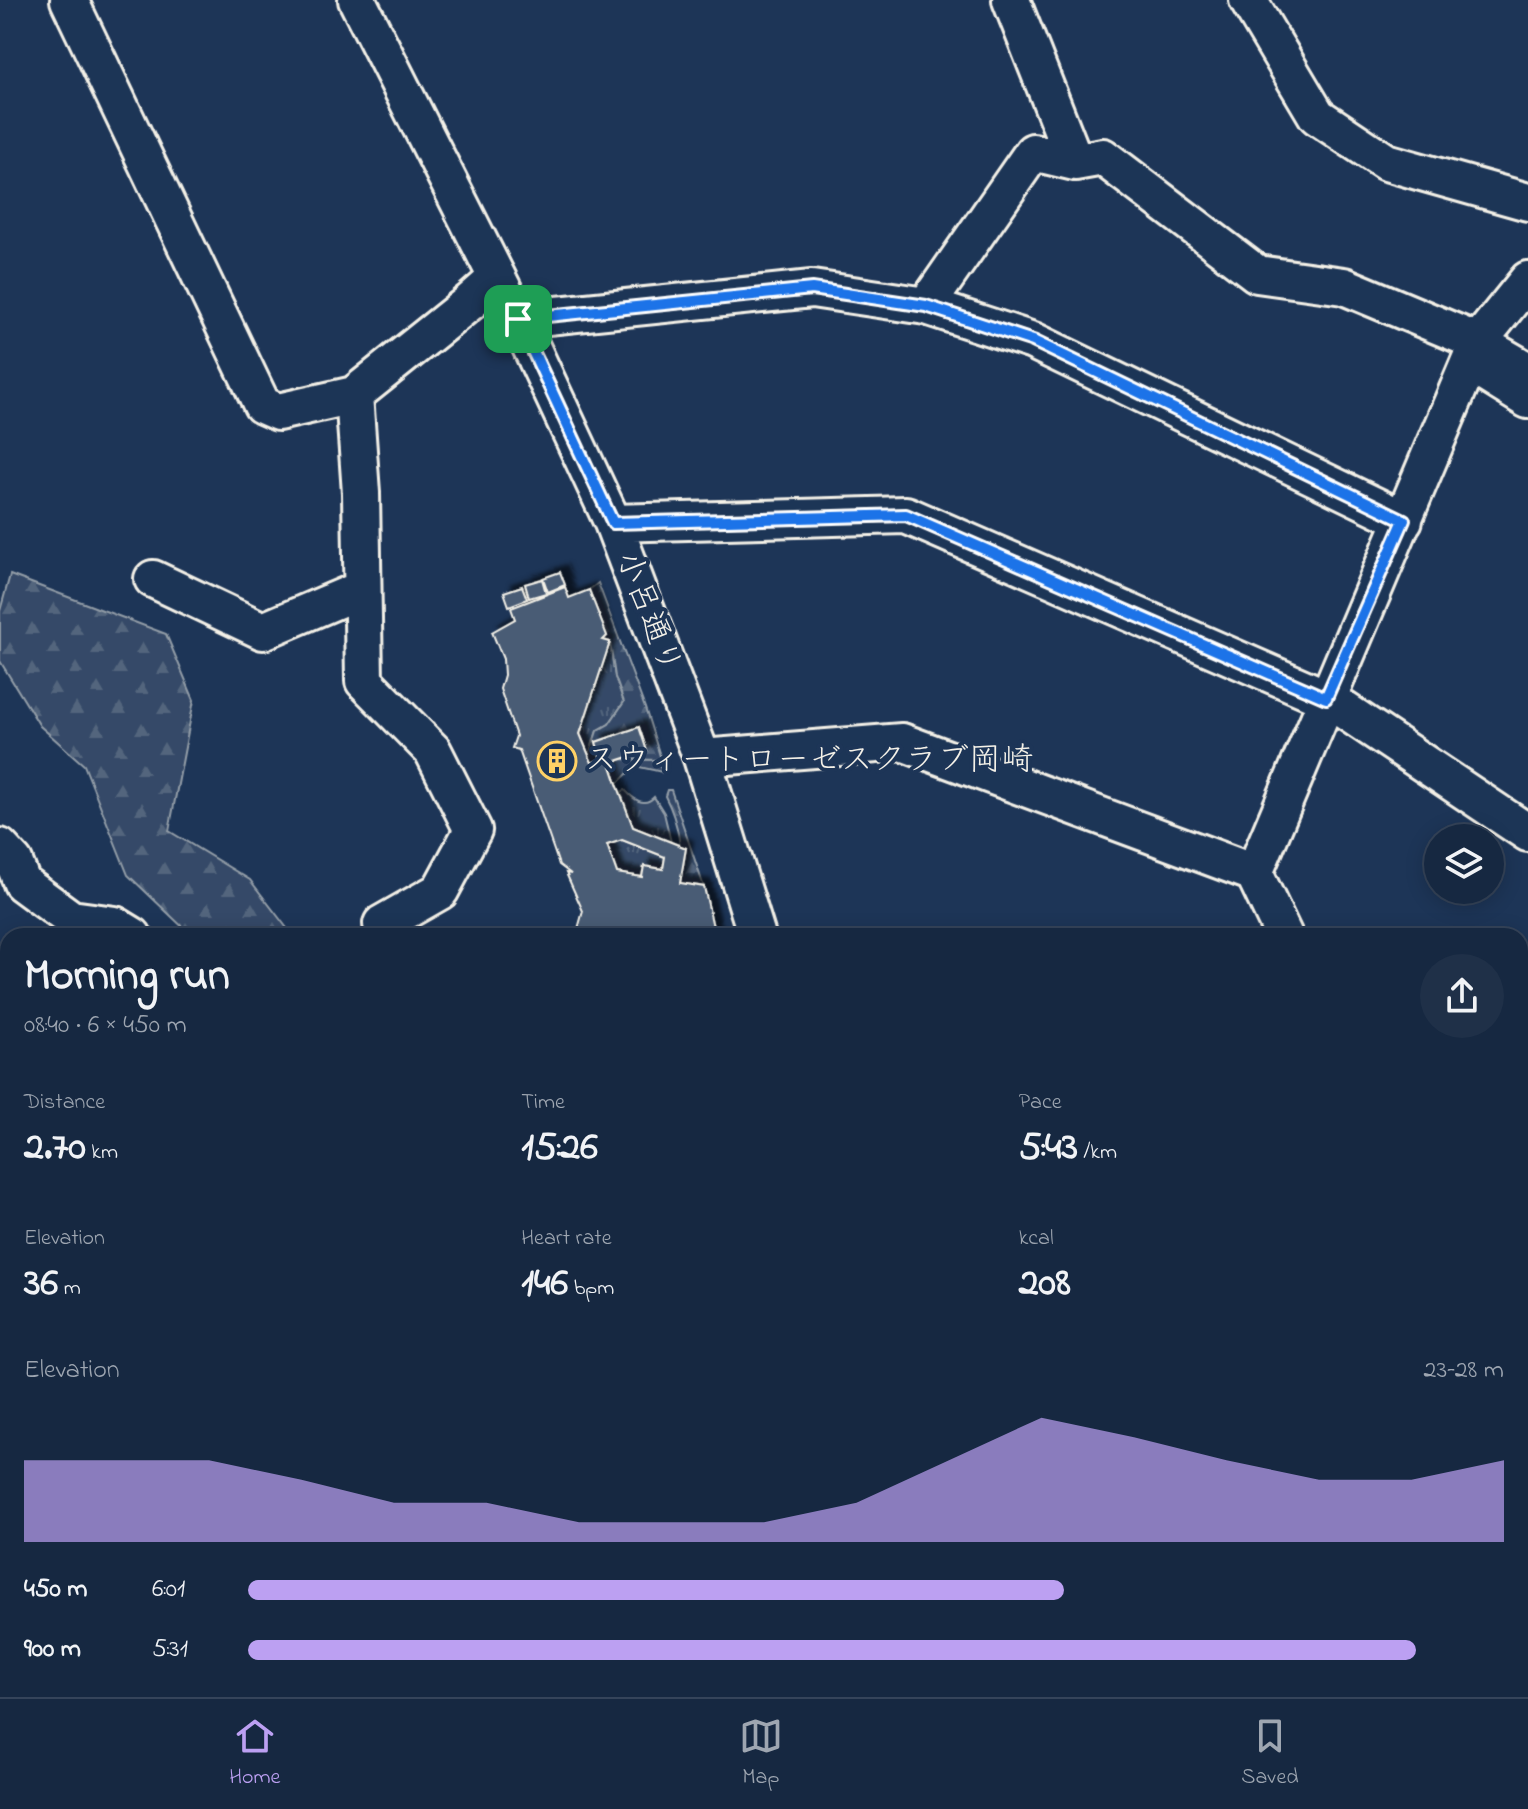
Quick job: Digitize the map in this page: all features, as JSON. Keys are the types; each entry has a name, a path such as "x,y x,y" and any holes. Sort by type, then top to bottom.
{"street":[{"path":"69,0 262,405 278,412 354,395 496,279"},
{"name":"小呂通り","path":"357,0 518,319 613,523 702,758 755,928"},
{"path":"1011,0 1075,162"},
{"path":"1248,0 1317,116 1386,162 1528,202"},
{"path":"926,306 1033,152 1075,162 1103,157 1257,274 1344,286 1478,342 1528,371"},
{"path":"1254,873 1478,342 1528,280"},
{"path":"518,319 812,289 926,306 1033,341 1404,520"},
{"path":"1478,342 1483,372 1528,400"},
{"path":"354,395 361,493 364,681 433,751 473,830 440,891 382,924 385,928"},
{"path":"613,523 906,515 1326,698 1525,824"},
{"path":"153,579 263,631 362,589"},
{"path":"702,758 902,742 1254,873 1280,928"},
{"path":"0,847 14,862 22,883 71,919 120,928"}],"green space":[{"path":"10,575 166,634 194,700 169,831 250,880 287,928 184,928 128,875 84,765 40,726 0,661 0,611"},
{"path":"598,583 645,708 664,769 662,772 658,760 623,759 646,751 639,727 596,742 601,759 592,763 589,755 597,731 609,724 624,702 615,677 610,642 603,640 607,636 589,590"},
{"path":"610,642 615,677 624,702 609,724 597,731 589,755 580,734"},
{"path":"623,759 658,760 662,772 635,766 617,784 610,763"},
{"path":"625,790 643,802 654,797 664,813 671,842 633,827 621,792"},
{"path":"667,790 671,790 704,887 680,883 679,838 665,796"},
{"path":"622,840 665,857 663,869 642,877 617,873 607,845"}],"building":[{"path":"560,572 565,585 548,592 543,578"},
{"path":"542,579 546,593 529,598 525,584"},
{"path":"522,586 527,599 509,606 504,592"},
{"name":"スウィートローゼスクラブ岡崎","path":"565,587 569,598 589,590 607,636 603,640 610,642 580,734 592,763 601,759 596,742 639,727 647,751 610,763 617,784 633,827 686,848 680,883 704,887 713,928 578,928 583,911 566,873 571,874 559,865 519,750 512,748 516,736 500,689 504,675 503,659 492,632 515,619 511,608","holes":["622,840 665,857 663,869 644,866 642,877 617,873 607,845"]}],"place":[{"name":"スウィートローゼスクラブ岡崎","path":"557,761"}],"route":[{"path":"812,289 926,306 1033,341 1404,520 1326,698 906,515 613,523 518,319 812,289"}]}
